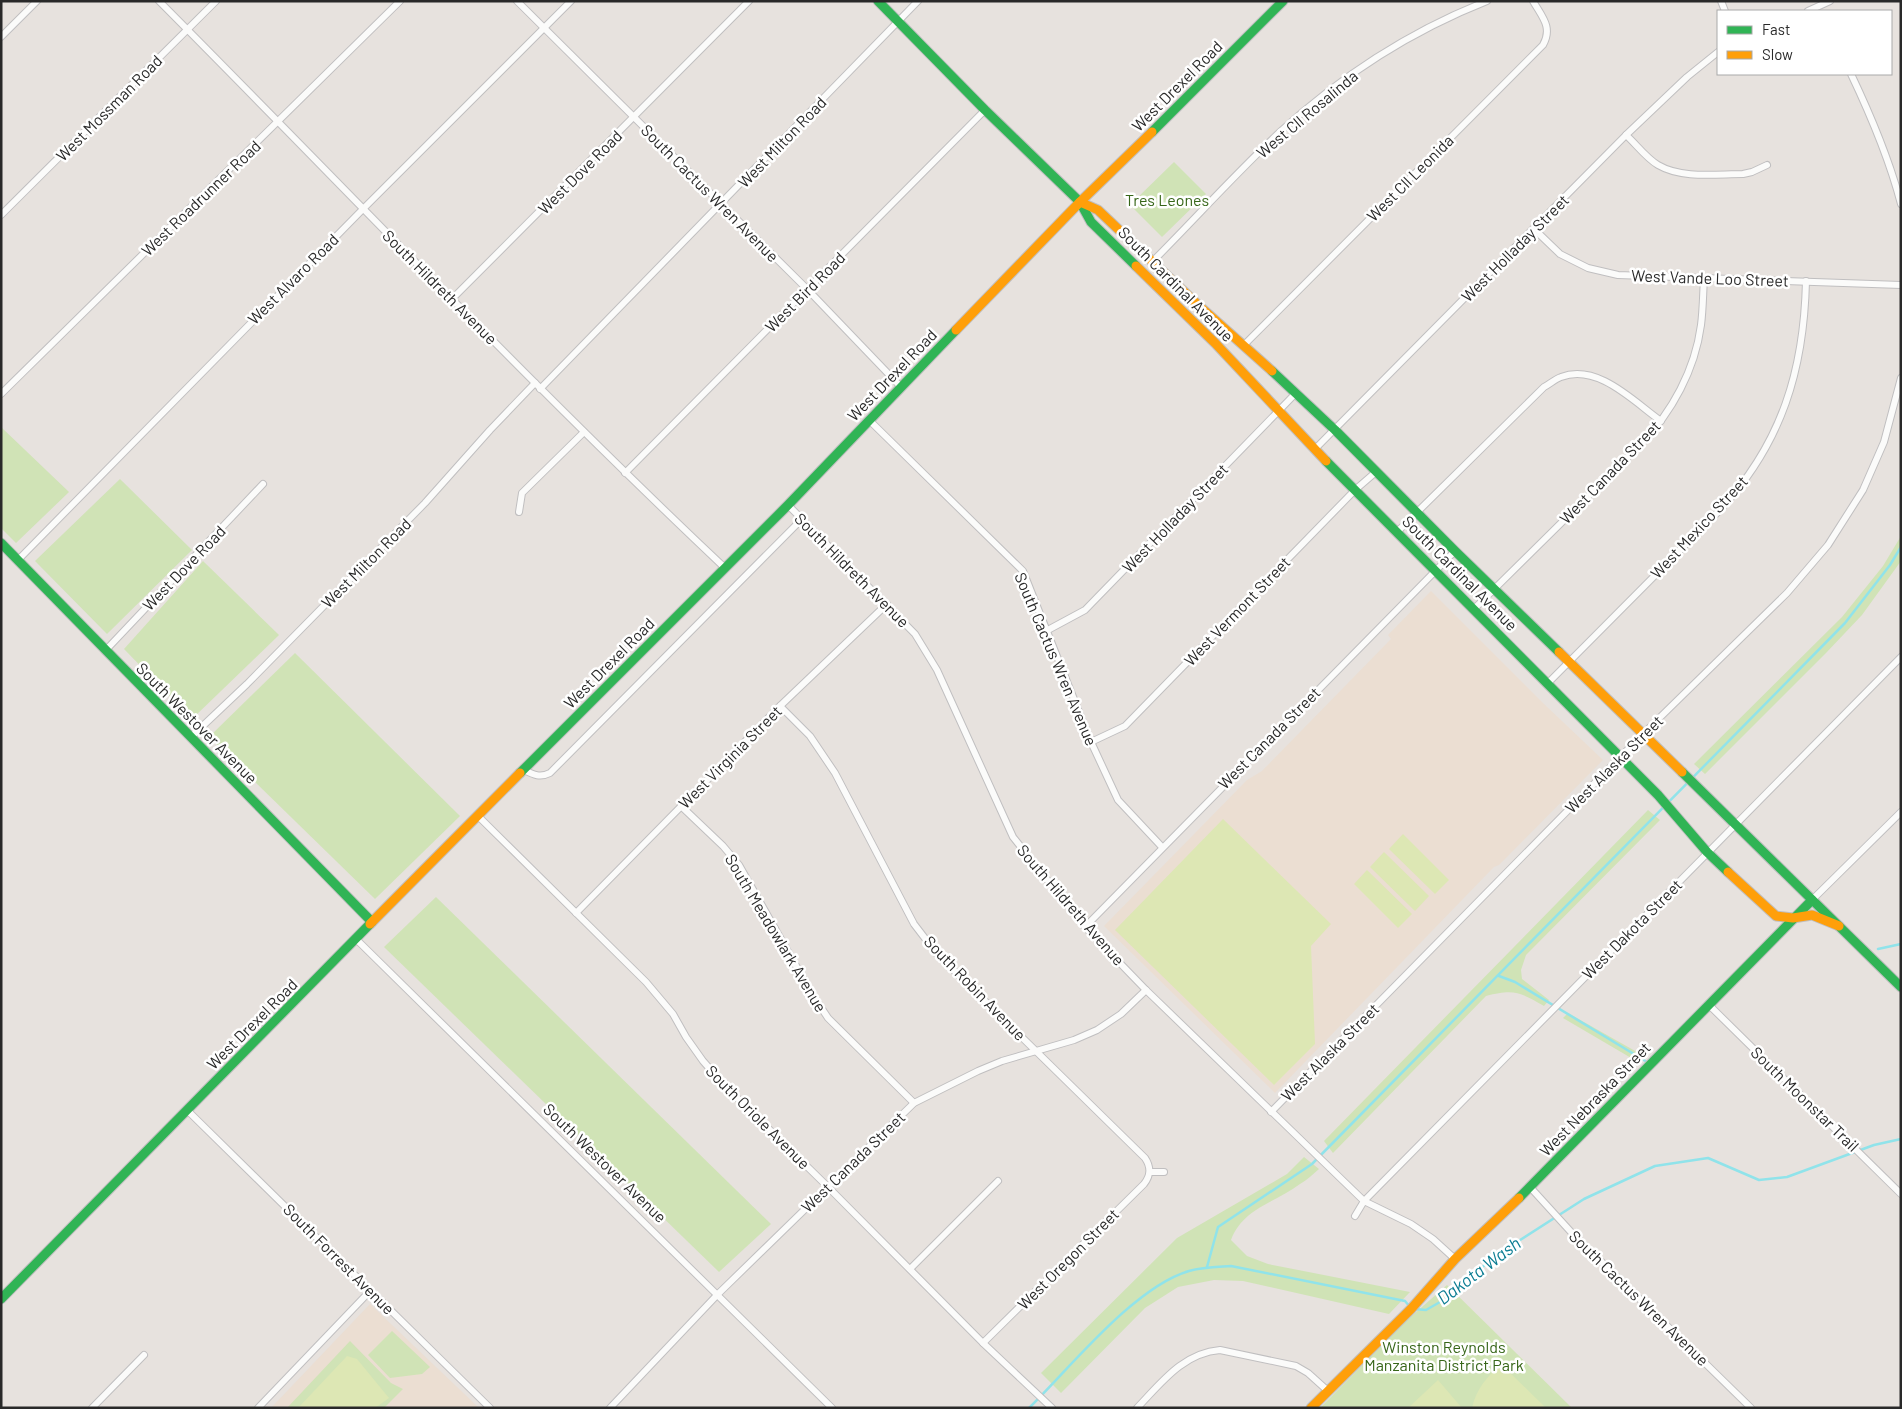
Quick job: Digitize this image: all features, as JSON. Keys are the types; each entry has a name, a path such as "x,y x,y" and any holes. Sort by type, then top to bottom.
{"street":[{"path":"1,37 37,1"},
{"name":"South Hildreth Avenue","path":"159,1 538,386 625,473 725,568"},
{"name":"West Mossman Road","path":"1,215 216,1"},
{"name":"West Roadrunner Road","path":"1,394 400,1"},
{"name":"South Cactus Wren Avenue","path":"517,1 808,290 901,387"},
{"name":"West Alvaro Road","path":"18,560 363,209 571,1"},
{"name":"West Dove Road","path":"453,298 749,1"},
{"name":"South Cardinal Avenue","path":"878,1 985,110 1080,202 1091,222 1215,343 1315,450 1621,757 1658,795 1708,852 1776,916 1793,918 1812,915 1839,926"},
{"name":"West Milton Road","path":"190,737 247,684 425,503 490,430 538,386 722,204 918,1"},
{"name":"West Drexel Road","path":"1,1299 372,922 788,505 1080,202 1205,81 1283,1"},
{"name":"West Cll Rosalinda","path":"1152,262 1280,132 1349,76 1425,30 1487,1"},
{"name":"West Cll Leonida","path":"1244,345 1543,45 1548,32 1547,26 1533,1"},
{"path":"1820,9 1830,1"},
{"name":"West Holladay Street","path":"1315,450 1626,135 1687,77 1717,53"},
{"path":"1851,75 1877,129 1894,176 1901,204"},
{"name":"West Bird Road","path":"625,473 985,110"},
{"path":"1626,135 1656,164 1668,170 1681,173 1743,174 1752,172 1767,164"},
{"name":"South Cardinal Avenue","path":"1080,202 1098,210 1377,471 1455,551 1901,987"},
{"name":"West Vande Loo Street","path":"1534,229 1560,254 1588,268 1618,275 1901,285"},
{"name":"West Canada Street","path":"1474,608 1641,444 1661,421 1676,398 1691,366 1701,326 1704,278"},
{"name":"West Mexico Street","path":"1548,683 1720,510 1755,466 1781,418 1794,380 1805,318 1806,281"},
{"path":"1398,532 1544,387 1562,377 1581,374 1601,379 1661,421"},
{"name":"West Alaska Street","path":"1271,1112 1643,734 1787,593 1828,545 1863,490 1884,442 1901,378"},
{"name":"West Holladay Street","path":"1046,631 1085,610 1295,394"},
{"name":"South Cactus Wren Avenue","path":"869,420 1023,571 1091,742 1118,800 1162,847"},
{"path":"519,512 522,493 584,432"},
{"name":"West Vermont Street","path":"1091,742 1125,726 1355,490 1377,471"},
{"name":"West Dove Road","path":"105,651 263,484"},
{"name":"South Hildreth Avenue","path":"788,505 915,634 937,670 1013,837 1085,927 1146,990 1364,1201 1411,1224 1455,1260"},
{"path":"524,770 535,776 542,776 550,772 802,519"},
{"name":"South Westover Avenue","path":"1,543 372,922"},
{"name":"West Canada Street","path":"1085,927 1455,551"},
{"name":"West Virginia Street","path":"576,913 780,706 887,604"},
{"name":"West Dakota Street","path":"1355,1216 1364,1201 1901,658"},
{"name":"South Robin Avenue","path":"780,706 810,736 835,773 914,924 938,954 1145,1158 1150,1172"},
{"name":"South Meadowlark Avenue","path":"681,806 724,846 738,866 812,994 828,1018 914,1103"},
{"name":"West Nebraska Street","path":"1311,1408 1411,1309 1455,1260 1530,1187 1793,918 1901,812"},
{"name":"South Oriole Avenue","path":"478,816 646,982 673,1014 703,1061 725,1086 983,1344 1052,1408"},
{"name":"South Westover Avenue","path":"356,939 832,1408"},
{"name":"West Canada Street","path":"610,1408 718,1294 914,1103 978,1071 1074,1040 1109,1022 1146,990"},
{"name":"South Moonstar Trail","path":"1708,1004 1901,1194"},
{"name":"South Forrest Avenue","path":"188,1111 490,1408"},
{"path":"1150,1172 1164,1172"},
{"name":"West Oregon Street","path":"983,1344 1144,1184 1150,1172"},
{"path":"910,1269 998,1181"},
{"name":"South Cactus Wren Avenue","path":"1530,1187 1571,1232 1751,1408"},
{"path":"258,1408 370,1291"},
{"path":"1137,1408 1182,1364 1194,1356 1208,1351 1220,1350 1296,1366 1308,1373 1328,1391"},
{"path":"92,1408 144,1355"}],"shaded area":[{"path":"1431,591 1603,760 1499,865 1494,867 1275,1093 1104,926 1247,780 1262,771 1391,639 1388,635"},
{"path":"370,1304 479,1408 271,1408"}],"green space":[{"name":"Tres Leones","path":"1174,162 1206,194 1162,237 1130,205"},
{"path":"1,427 69,492 16,543 1,528"},
{"path":"120,479 192,550 107,634 35,561"},
{"path":"1901,536 1901,561 1862,615 1705,774 1694,764 1842,617 1883,566"},
{"path":"203,561 279,635 192,719 124,649"},
{"path":"295,653 460,816 375,899 209,737"},
{"path":"1648,810 1660,820 1526,955 1521,970 1522,979 1549,1000 1544,1006 1516,993 1510,992 1486,996 1333,1153 1324,1141"},
{"path":"1223,819 1331,924 1311,946 1315,1044 1274,1085 1115,930"},
{"path":"1403,834 1449,880 1435,894 1389,849"},
{"path":"1384,852 1429,896 1415,911 1370,867"},
{"path":"1367,870 1412,914 1398,928 1354,884"},
{"path":"436,897 771,1224 719,1272 384,947"},
{"path":"1568,1013 1644,1056 1638,1062 1563,1018"},
{"path":"1304,1157 1319,1169 1305,1181 1243,1220 1231,1240 1247,1256 1268,1264 1410,1292 1389,1314 1243,1281 1214,1280 1178,1287 1145,1308 1061,1393 1041,1373 1177,1238 1287,1174"},
{"name":"Winston Reynolds Manzanita District Park","path":"1447,1285 1572,1408 1320,1408 1406,1321"},
{"path":"392,1331 430,1367 422,1374 390,1378 368,1355"},
{"path":"350,1341 391,1383 403,1389 384,1408 287,1408"},
{"path":"347,1356 357,1359 389,1398 375,1408 298,1408"},
{"path":"1501,1364 1546,1408 1472,1408 1476,1395 1483,1384"},
{"path":"1438,1380 1462,1408 1408,1408"}],"waterway":[{"path":"1207,1267 1218,1227 1312,1164 1845,623 1890,565 1901,547"},
{"path":"1878,949 1901,944"},
{"path":"1499,976 1515,982 1647,1062"},
{"name":"Dakota Wash","path":"1414,1309 1426,1310 1447,1298 1495,1256 1584,1199 1655,1166 1708,1158 1759,1180 1787,1177 1874,1145 1901,1139"},
{"name":"Dakota Wash","path":"1029,1408 1083,1351 1125,1311 1168,1280 1189,1271 1231,1266 1405,1301 1410,1307"}],"traffic: fast":[{"path":"878,1 985,110 1080,202 1091,222 1136,266"},
{"path":"1152,132 1283,1"},
{"path":"520,773 788,505 956,330"},
{"path":"1272,371 1335,430 1559,652"},
{"path":"1326,461 1658,795 1707,852 1728,872"},
{"path":"1,543 372,922"},
{"path":"1682,772 1901,987"},
{"path":"1519,1198 1812,900"},
{"path":"1,1299 370,924"}],"traffic: slow":[{"path":"956,330 1080,202 1152,132"},
{"path":"1080,202 1098,210 1197,304 1272,371"},
{"path":"1136,266 1215,343 1326,461"},
{"path":"1559,652 1682,772"},
{"path":"370,924 520,773"},
{"path":"1728,872 1776,916 1793,918 1812,915 1839,926"},
{"path":"1311,1408 1411,1309 1455,1259 1519,1198"}]}
